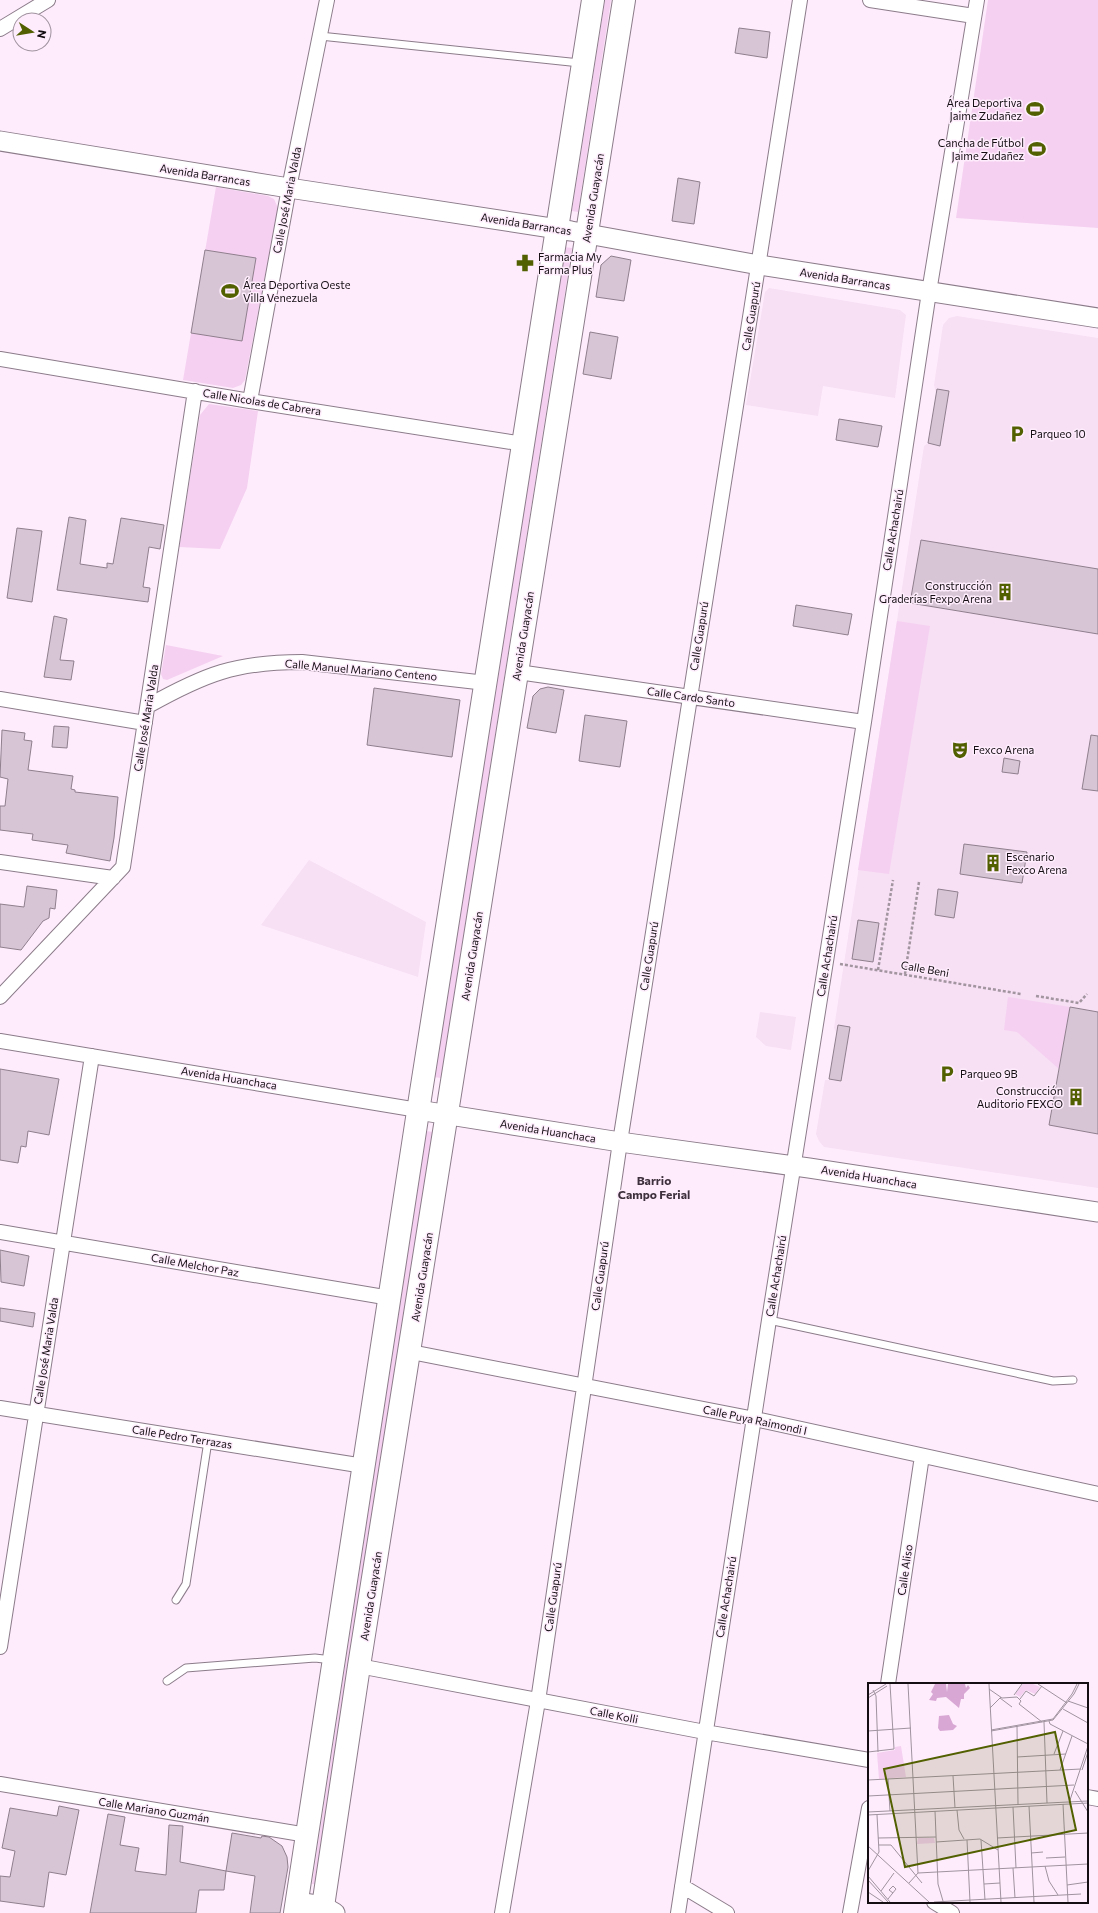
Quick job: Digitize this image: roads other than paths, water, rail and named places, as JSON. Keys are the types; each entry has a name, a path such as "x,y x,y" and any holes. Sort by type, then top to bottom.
{"main road":[{"path":"296,1907 418,1110 593,0"},
{"name":"Avenida Guayacán","path":"326,1911 359,1666 588,234 624,0"}],"street":[{"path":"0,29 48,0"},
{"name":"Calle José Maria Valda","path":"250,401 289,188 327,0"},
{"name":"Calle Guapurú","path":"502,1913 538,1701 620,1142 800,0"},
{"path":"870,0 974,16"},
{"name":"Calle Achachairú","path":"678,1913 769,1320 864,722 929,292 977,0"},
{"name":"Avenida Barrancas","path":"0,141 289,188 557,229 759,265 1098,318"},
{"name":"Calle Nicolas de Cabrera","path":"0,359 250,401 524,444"},
{"name":"Calle José Maria Valda","path":"0,997 123,867 195,391"},
{"name":"Calle Manuel Mariano Centeno","path":"148,706 186,685 217,672 243,666 273,662 302,662 486,683"},
{"name":"Calle Cardo Santo","path":"518,672 864,722"},
{"path":"0,699 145,723"},
{"path":"0,862 114,878"},
{"name":"Avenida Huanchaca","path":"0,1041 620,1142 794,1166 1098,1212"},
{"name":"Calle José Maria Valda","path":"0,1647 92,1056"},
{"name":"Calle Melchor Paz","path":"0,1232 390,1298"},
{"name":"Calle Puya Raimondi I","path":"410,1352 754,1419 1098,1494"},
{"name":"Calle Pedro Terrazas","path":"0,1408 364,1466"},
{"name":"Calle Aliso","path":"888,1683 922,1456"},
{"name":"Calle Kolli","path":"359,1666 705,1732 868,1760"},
{"name":"Calle Mariano Guzmán","path":"0,1784 307,1836"},
{"path":"1088,1797 1098,1799"},
{"path":"850,1913 865,1860 868,1821"},
{"path":"682,1886 727,1913"},
{"path":"936,1903 952,1913"},
{"path":"296,1907 326,1911"}],"lane":[{"path":"320,36 583,64"},
{"path":"769,1320 1053,1381 1073,1380"},
{"path":"176,1600 186,1584 208,1441"},
{"path":"167,1681 186,1668 315,1658 334,1660"}],"place":[{"name":"Área Deportiva Jaime Zudañez","path":"1035,109"},
{"name":"Cancha de Fútbol Jaime Zudañez","path":"1037,149"},
{"name":"Farmacia My Farma Plus","path":"525,263"},
{"name":"Área Deportiva Oeste Villa Venezuela","path":"230,291"},
{"name":"Parqueo 10","path":"1017,434"},
{"name":"Construcción Graderías Fexpo Arena","path":"1005,592"},
{"name":"Fexco Arena","path":"960,750"},
{"name":"Escenario Fexco Arena","path":"993,863"},
{"name":"Parqueo 9B","path":"947,1074"},
{"name":"Construcción Auditorio FEXCO","path":"1076,1097"}],"district":[{"name":"Barrio Campo Ferial","path":"654,1188"}]}
